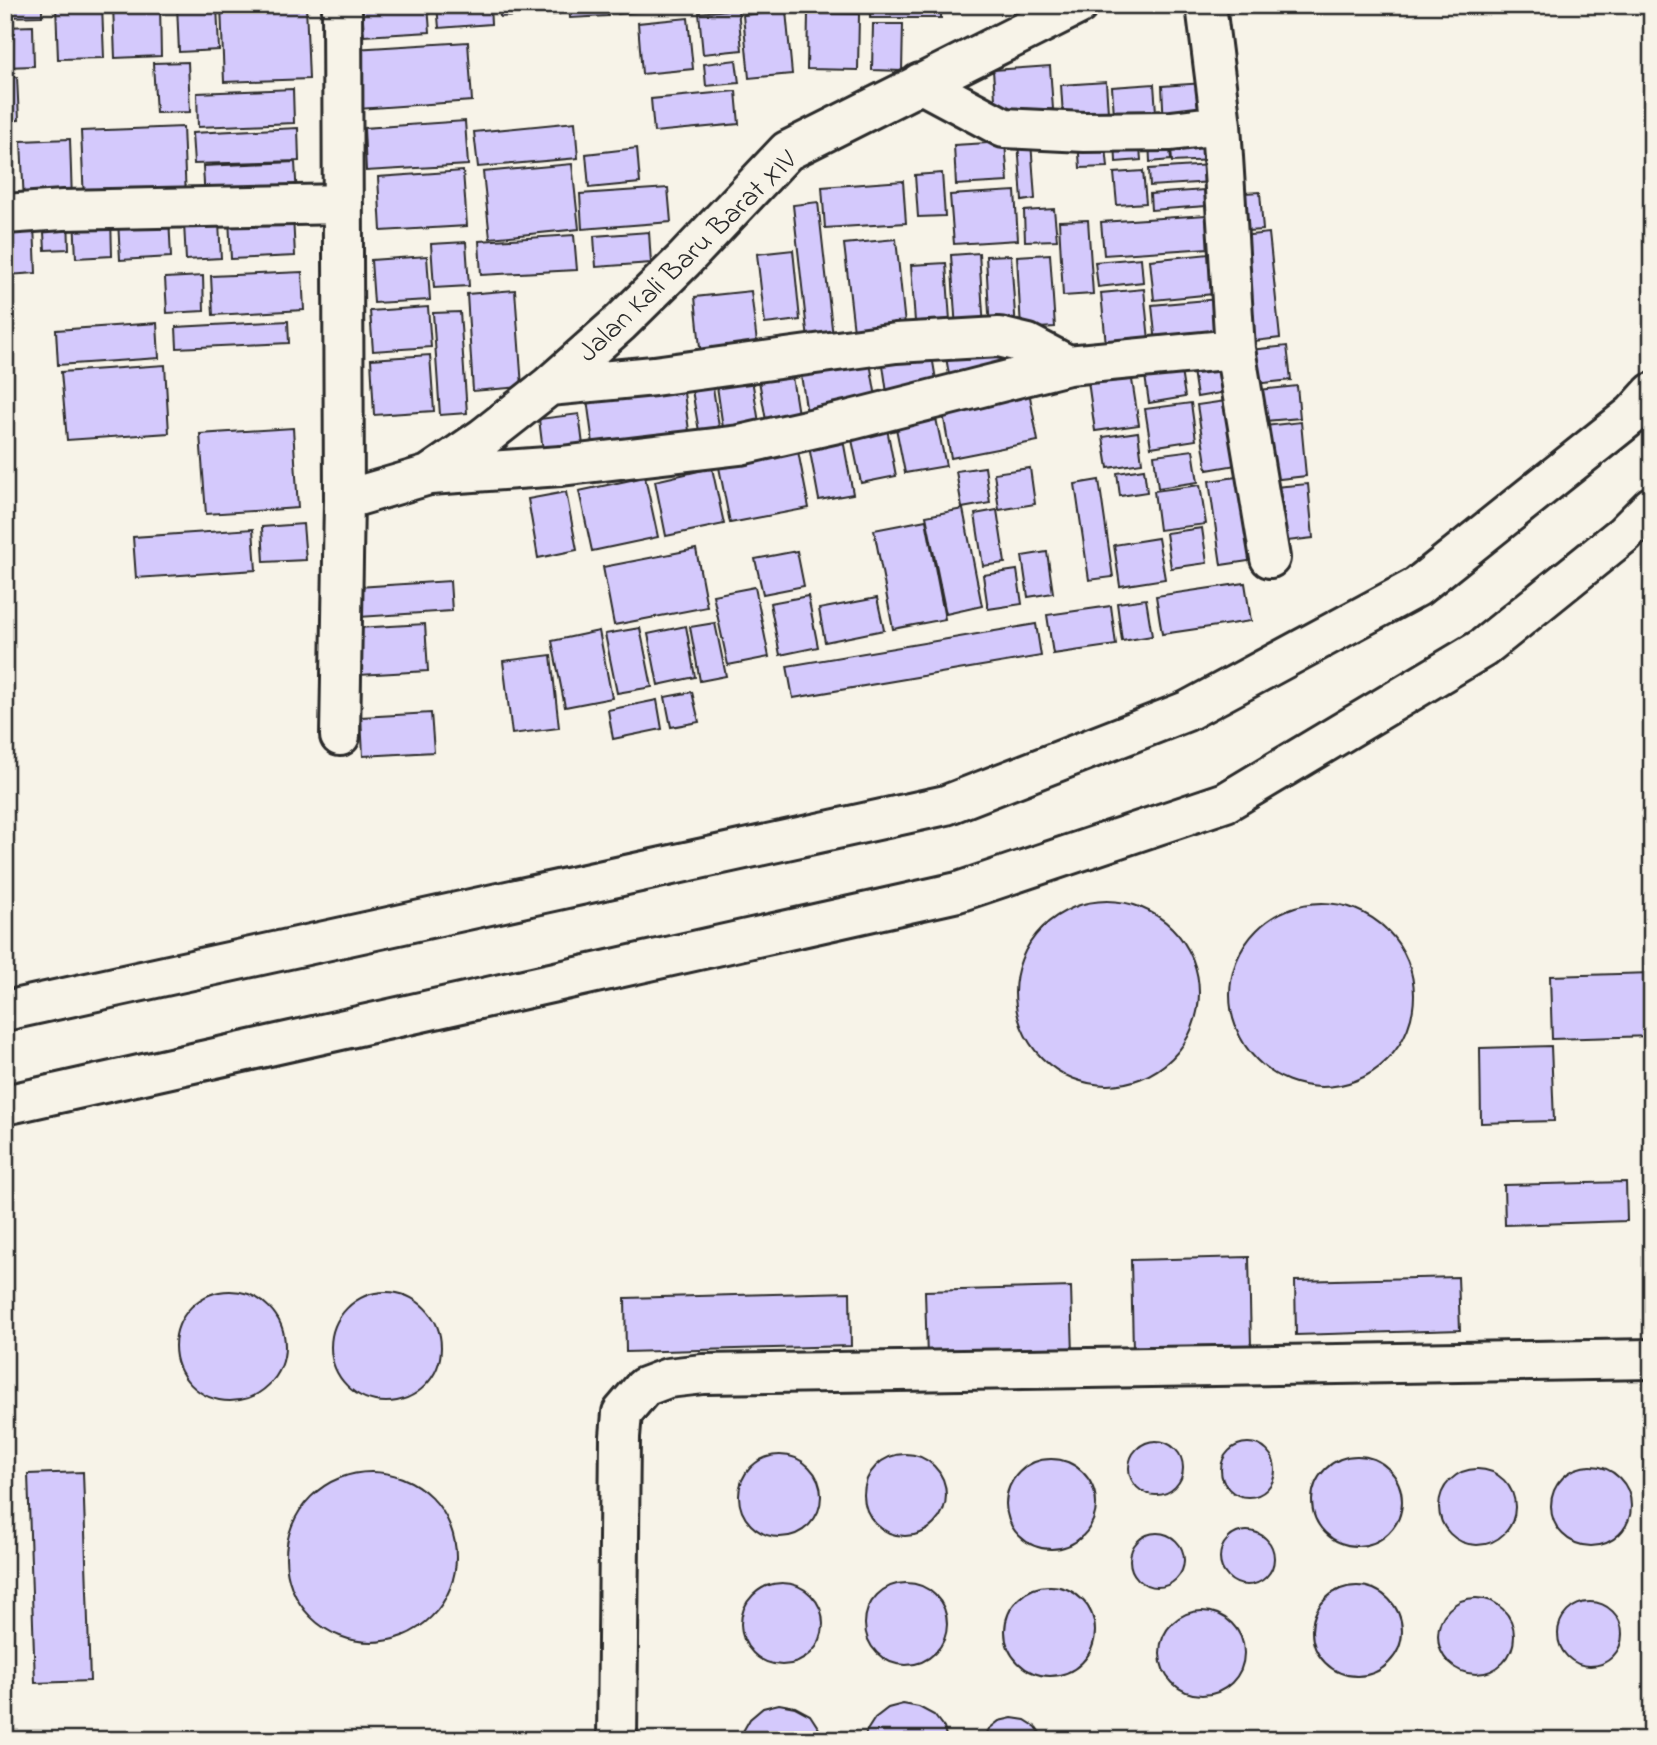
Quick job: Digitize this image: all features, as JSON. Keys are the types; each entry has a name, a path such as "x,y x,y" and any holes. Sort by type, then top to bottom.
{"street":[{"path":"340,736 344,500 342,5"},
{"name":"Jalan Kali Baru Barat XIV","path":"344,500 429,475 483,438 549,386 620,323 787,151 1078,5"},
{"path":"1206,5 1221,125 1235,349 1270,558"},
{"path":"920,83 1004,128 1084,132 1171,131 1221,125"},
{"path":"5,214 62,210 343,204"},
{"path":"549,386 654,376 896,343 999,337 1028,344 1068,365"},
{"path":"429,475 561,466 740,444 851,420 1068,365 1235,349"},
{"path":"5,1011 946,805 1186,711 1417,587 1633,414 1652,393"},
{"path":"5,1105 958,892 1226,802 1483,648 1624,534 1652,506"},
{"path":"617,1740 622,1413 644,1387 667,1378 703,1374 1652,1359"}],"building":[{"path":"5,5 42,5 42,16 5,17"},
{"path":"56,5 102,5 104,58 58,59"},
{"path":"113,5 160,5 161,56 115,58"},
{"path":"177,5 217,5 219,50 179,52"},
{"path":"221,5 306,5 309,79 224,82"},
{"path":"362,5 428,5 430,32 364,36"},
{"path":"437,5 490,5 491,24 439,28"},
{"path":"499,5 528,5 529,15 500,17"},
{"path":"535,5 559,5 559,14 536,16"},
{"path":"569,5 607,5 608,16 570,18"},
{"path":"617,5 654,5 655,10 618,14"},
{"path":"870,5 941,5 941,18 870,18"},
{"path":"738,9 742,50 703,54 699,13"},
{"path":"786,11 792,74 749,78 743,15"},
{"path":"808,13 859,14 858,70 807,69"},
{"path":"688,18 693,69 642,74 638,23"},
{"path":"873,24 903,24 902,71 872,70"},
{"path":"33,26 34,66 5,67 5,27"},
{"path":"468,42 472,101 358,109 354,49"},
{"path":"736,60 739,83 706,86 704,64"},
{"path":"188,62 190,112 156,113 153,63"},
{"path":"1050,66 1053,109 996,113 993,70"},
{"path":"17,77 19,120 5,121 5,78"},
{"path":"1106,82 1109,128 1064,131 1061,85"},
{"path":"1204,83 1206,123 1164,126 1162,86"},
{"path":"1154,84 1157,126 1115,128 1112,87"},
{"path":"293,89 294,123 198,127 197,93"},
{"path":"736,91 739,124 654,132 651,99"},
{"path":"465,121 468,165 366,171 364,128"},
{"path":"575,122 578,158 478,167 474,132"},
{"path":"183,127 186,198 84,202 81,131"},
{"path":"298,128 299,161 194,164 192,133"},
{"path":"1211,131 1213,160 1172,162 1170,133"},
{"path":"5,133 9,207 5,207"},
{"path":"1139,136 1141,160 1116,162 1115,138"},
{"path":"1105,137 1108,167 1080,168 1078,140"},
{"path":"1169,138 1171,160 1150,162 1149,139"},
{"path":"70,139 72,201 24,203 21,141"},
{"path":"1018,141 1031,141 1035,199 1022,201"},
{"path":"1005,142 1008,182 956,185 954,145"},
{"path":"637,148 640,183 589,188 586,154"},
{"path":"295,162 297,198 205,201 203,166"},
{"path":"572,164 579,229 490,238 483,172"},
{"path":"1211,165 1212,182 1150,186 1149,169"},
{"path":"463,171 467,226 381,231 378,177"},
{"path":"1143,171 1146,203 1117,205 1114,173"},
{"path":"942,173 945,216 918,217 915,175"},
{"path":"903,181 906,223 825,228 822,187"},
{"path":"668,188 671,222 582,229 580,194"},
{"path":"1204,190 1206,206 1151,210 1150,194"},
{"path":"1015,191 1018,240 954,244 950,195"},
{"path":"1260,192 1263,230 1229,232 1227,194"},
{"path":"818,202 833,337 808,340 793,205"},
{"path":"1054,209 1057,240 1025,241 1024,211"},
{"path":"68,213 69,249 45,250 43,215"},
{"path":"293,215 295,256 231,259 229,218"},
{"path":"1206,215 1209,248 1104,255 1101,222"},
{"path":"111,216 112,256 76,258 74,217"},
{"path":"169,217 171,257 120,260 118,219"},
{"path":"1088,220 1093,294 1063,296 1059,221"},
{"path":"219,223 221,258 186,260 184,224"},
{"path":"34,224 36,273 8,275 5,225"},
{"path":"649,232 651,263 596,267 594,236"},
{"path":"1269,233 1280,338 1238,343 1231,237"},
{"path":"574,235 577,270 481,275 479,241"},
{"path":"896,239 905,325 854,331 844,244"},
{"path":"466,242 469,286 434,288 431,244"},
{"path":"793,250 800,320 765,324 757,254"},
{"path":"979,253 984,328 956,330 951,255"},
{"path":"1050,254 1055,327 1021,329 1017,256"},
{"path":"1209,254 1213,294 1154,300 1150,260"},
{"path":"1011,255 1016,330 990,332 986,256"},
{"path":"427,256 430,300 374,303 371,260"},
{"path":"1141,258 1143,282 1098,287 1095,262"},
{"path":"946,263 951,335 916,336 911,265"},
{"path":"302,272 304,310 213,315 211,276"},
{"path":"203,276 204,311 167,313 165,278"},
{"path":"1144,289 1150,351 1107,355 1101,293"},
{"path":"515,290 522,387 473,391 467,294"},
{"path":"751,291 758,352 701,358 695,297"},
{"path":"1218,299 1223,347 1157,354 1152,305"},
{"path":"428,307 431,347 373,351 370,311"},
{"path":"460,312 467,413 440,415 433,313"},
{"path":"288,321 289,343 177,348 176,327"},
{"path":"157,323 159,358 58,365 56,330"},
{"path":"1009,341 1013,366 949,375 945,351"},
{"path":"1287,346 1291,380 1245,385 1241,351"},
{"path":"931,350 938,392 888,400 882,358"},
{"path":"868,351 878,409 808,420 799,362"},
{"path":"430,355 434,411 374,415 371,359"},
{"path":"1221,360 1226,392 1197,397 1192,364"},
{"path":"790,364 800,427 768,432 757,369"},
{"path":"1180,364 1185,397 1149,403 1144,369"},
{"path":"165,365 169,433 67,440 61,372"},
{"path":"1130,367 1139,425 1095,431 1087,374"},
{"path":"751,373 760,429 724,435 716,379"},
{"path":"712,381 721,440 701,443 691,384"},
{"path":"683,385 691,446 595,459 587,399"},
{"path":"1297,386 1300,418 1253,422 1250,391"},
{"path":"1029,391 1038,441 951,458 942,408"},
{"path":"1233,400 1242,464 1207,470 1197,405"},
{"path":"1191,403 1196,440 1151,447 1145,409"},
{"path":"933,404 946,466 905,473 893,413"},
{"path":"579,414 583,445 543,451 539,419"},
{"path":"1301,422 1306,476 1262,481 1256,427"},
{"path":"886,423 896,476 861,483 850,430"},
{"path":"293,428 298,508 206,514 200,434"},
{"path":"1138,432 1142,463 1108,468 1103,437"},
{"path":"842,434 853,494 819,500 808,441"},
{"path":"797,446 809,508 730,523 718,462"},
{"path":"1193,450 1198,482 1158,488 1154,455"},
{"path":"985,467 990,503 962,508 956,471"},
{"path":"712,468 724,524 666,536 655,481"},
{"path":"1030,468 1035,504 999,510 994,473"},
{"path":"1144,469 1147,492 1120,496 1117,473"},
{"path":"1250,475 1262,559 1221,565 1209,481"},
{"path":"645,477 658,537 592,551 579,491"},
{"path":"1099,480 1113,577 1089,580 1075,484"},
{"path":"1308,484 1313,538 1270,543 1264,488"},
{"path":"1200,485 1206,524 1159,530 1154,491"},
{"path":"566,492 577,550 538,558 528,499"},
{"path":"963,509 982,606 946,614 926,516"},
{"path":"997,510 1005,563 983,566 975,514"},
{"path":"926,520 945,619 893,629 874,530"},
{"path":"303,524 306,560 264,562 262,527"},
{"path":"1202,528 1207,563 1171,568 1166,533"},
{"path":"253,529 256,570 136,578 133,537"},
{"path":"1158,538 1165,579 1120,586 1114,545"},
{"path":"696,549 707,607 614,625 603,567"},
{"path":"797,551 804,586 763,594 755,559"},
{"path":"1047,552 1053,593 1028,597 1022,556"},
{"path":"1017,570 1022,604 988,609 983,575"},
{"path":"450,581 452,611 359,617 358,587"},
{"path":"1245,583 1251,621 1162,634 1156,596"},
{"path":"755,587 769,657 728,665 713,595"},
{"path":"808,596 818,647 780,655 770,603"},
{"path":"877,598 884,630 825,642 819,609"},
{"path":"1146,599 1152,636 1122,641 1117,603"},
{"path":"1111,606 1116,645 1053,654 1047,615"},
{"path":"715,623 726,676 700,681 690,627"},
{"path":"425,624 428,671 359,675 357,628"},
{"path":"1036,624 1041,656 793,698 787,666"},
{"path":"686,626 695,677 658,685 648,634"},
{"path":"640,628 652,687 617,693 605,634"},
{"path":"599,631 612,698 565,707 552,641"},
{"path":"551,655 559,728 512,734 503,661"},
{"path":"692,692 699,722 671,727 665,697"},
{"path":"657,700 662,729 613,739 608,710"},
{"path":"431,713 434,752 363,756 361,717"},
{"path":"1107,901 1142,908 1172,928 1192,958 1199,993 1192,1028 1172,1058 1142,1078 1107,1085 1072,1078 1042,1058 1022,1028 1015,993 1022,958 1042,928 1072,908"},
{"path":"1322,903 1357,910 1387,930 1407,960 1414,995 1407,1030 1387,1060 1357,1080 1322,1087 1287,1080 1257,1060 1237,1030 1230,995 1237,960 1257,930 1287,910"},
{"path":"1652,973 1652,1036 1552,1039 1550,976"},
{"path":"1551,1046 1554,1121 1481,1123 1480,1048"},
{"path":"1626,1182 1627,1221 1505,1225 1504,1185"},
{"path":"1249,1257 1251,1346 1133,1350 1131,1260"},
{"path":"1458,1277 1460,1330 1296,1335 1295,1281"},
{"path":"1071,1287 1073,1355 927,1358 925,1291"},
{"path":"230,1291 251,1295 269,1307 281,1325 285,1346 281,1367 269,1385 251,1397 230,1401 209,1397 191,1385 179,1367 175,1346 179,1325 191,1307 209,1295"},
{"path":"386,1292 407,1296 425,1308 437,1326 441,1347 437,1368 425,1386 407,1398 386,1402 365,1398 347,1386 335,1368 331,1347 335,1326 347,1308 365,1296"},
{"path":"850,1292 851,1346 626,1352 625,1298"},
{"path":"1156,1441 1175,1449 1183,1468 1175,1487 1156,1495 1137,1487 1129,1468 1137,1449"},
{"path":"1248,1443 1267,1451 1275,1470 1267,1489 1248,1497 1229,1489 1221,1470 1229,1451"},
{"path":"897,1454 913,1454 928,1461 939,1472 946,1487 943,1511 934,1524 913,1536 897,1536 882,1529 871,1518 864,1503 864,1487 871,1472 882,1461"},
{"path":"772,1455 788,1455 803,1462 814,1473 821,1488 818,1512 809,1525 788,1537 772,1537 757,1530 746,1519 739,1504 739,1488 746,1473 757,1462"},
{"path":"1357,1456 1374,1459 1389,1469 1399,1484 1402,1501 1399,1518 1389,1533 1374,1543 1357,1546 1340,1543 1325,1533 1315,1518 1312,1501 1315,1484 1325,1469 1340,1459"},
{"path":"1051,1459 1068,1462 1083,1472 1093,1487 1096,1504 1093,1521 1083,1536 1068,1546 1051,1549 1034,1546 1019,1536 1009,1521 1006,1504 1009,1487 1019,1472 1034,1462"},
{"path":"1591,1466 1606,1469 1619,1478 1628,1491 1631,1506 1628,1521 1619,1534 1606,1543 1591,1546 1576,1543 1563,1534 1554,1521 1551,1506 1554,1491 1563,1478 1576,1469"},
{"path":"1470,1469 1484,1469 1498,1475 1509,1486 1515,1507 1512,1522 1504,1534 1484,1545 1470,1545 1456,1539 1445,1528 1439,1514 1439,1500 1445,1486 1456,1475"},
{"path":"83,1472 90,1681 35,1683 28,1474"},
{"path":"371,1472 403,1479 431,1497 449,1525 456,1557 449,1589 431,1617 403,1635 371,1642 339,1635 311,1617 293,1589 286,1557 293,1525 311,1497 339,1479"},
{"path":"1247,1531 1266,1539 1274,1558 1266,1577 1247,1585 1228,1577 1220,1558 1228,1539"},
{"path":"1157,1533 1176,1541 1184,1560 1176,1579 1157,1587 1138,1579 1130,1560 1138,1541"},
{"path":"774,1583 790,1583 805,1590 816,1601 823,1616 820,1640 811,1653 790,1665 774,1665 759,1658 748,1647 741,1632 741,1616 748,1601 759,1590"},
{"path":"898,1583 914,1583 929,1590 940,1601 947,1616 944,1640 935,1653 914,1665 898,1665 883,1658 872,1647 865,1632 865,1616 872,1601 883,1590"},
{"path":"1050,1586 1067,1589 1082,1599 1092,1614 1095,1631 1092,1648 1082,1663 1067,1673 1050,1676 1033,1673 1018,1663 1008,1648 1005,1631 1008,1614 1018,1599 1033,1589"},
{"path":"1357,1586 1374,1590 1389,1599 1398,1614 1402,1631 1398,1648 1389,1663 1374,1672 1357,1676 1340,1672 1325,1663 1316,1648 1312,1631 1316,1614 1325,1599 1340,1590"},
{"path":"1476,1598 1491,1601 1503,1609 1511,1621 1514,1636 1511,1651 1503,1663 1491,1671 1476,1674 1461,1671 1449,1663 1441,1651 1438,1636 1441,1621 1449,1609 1461,1601"},
{"path":"1584,1602 1596,1602 1613,1611 1620,1622 1620,1646 1613,1657 1596,1666 1584,1666 1572,1661 1563,1652 1558,1640 1558,1628 1563,1616 1572,1607"},
{"path":"1202,1611 1225,1618 1237,1630 1244,1653 1237,1676 1225,1688 1202,1695 1179,1688 1167,1676 1160,1653 1167,1630 1179,1618"},
{"path":"779,1704 795,1707 810,1715 822,1740 741,1740 750,1719 763,1708"},
{"path":"903,1704 919,1707 934,1715 944,1728 947,1740 865,1740 866,1732 875,1718 888,1708"},
{"path":"1012,1718 1025,1720 1036,1727 1045,1740 983,1740 989,1729 999,1721"}]}
